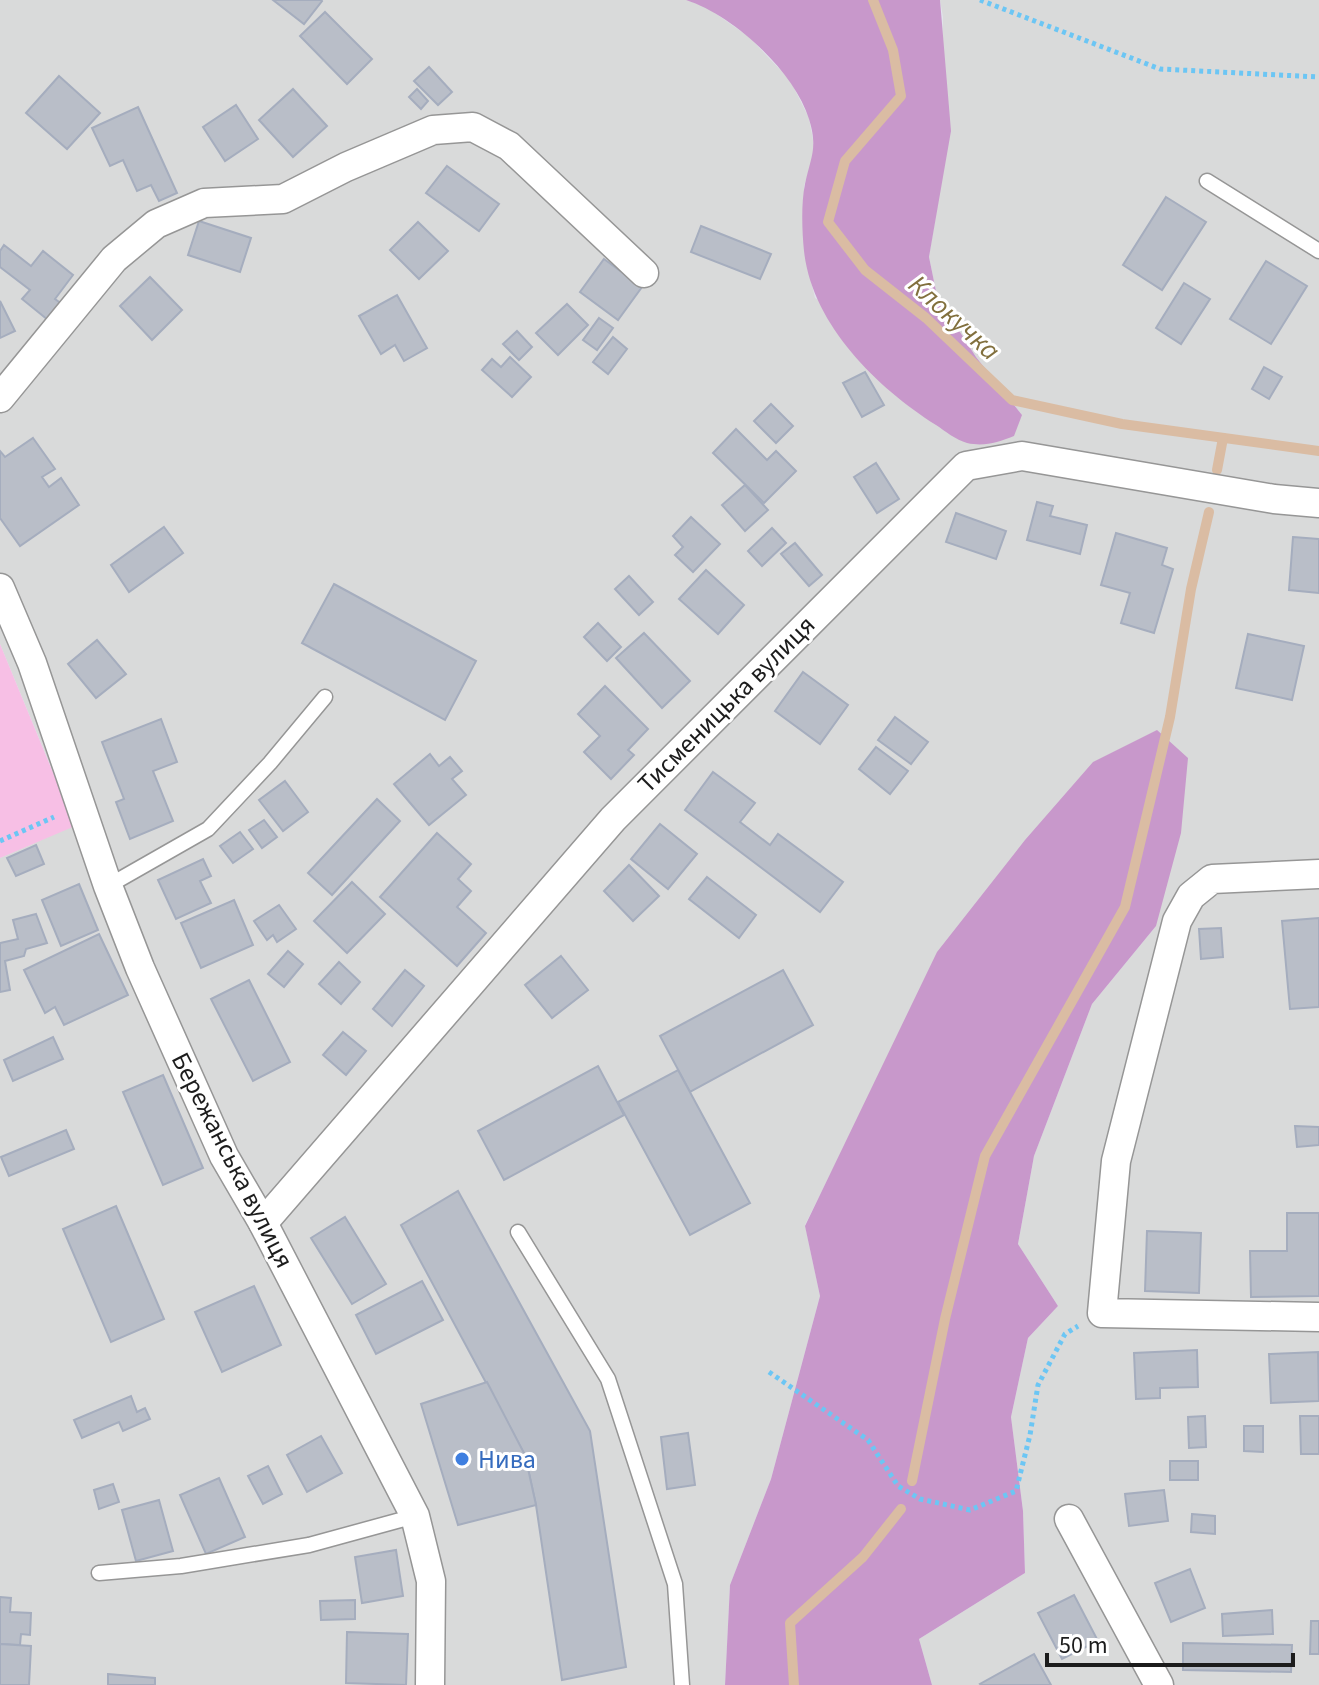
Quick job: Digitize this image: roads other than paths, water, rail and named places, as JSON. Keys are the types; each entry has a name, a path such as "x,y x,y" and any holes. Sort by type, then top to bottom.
{"street":[{"path":"0,398 114,259 156,224 204,203 283,199 346,167 433,130 473,127 509,146 644,273"},
{"name":"Тисменицька вулиця","path":"263,1223 613,819 966,466 1022,456 1274,499 1319,503"},
{"name":"Бережанська вулиця","path":"0,588 32,663 79,806 140,968 224,1156 263,1223 415,1516 431,1581 430,1685"},
{"path":"1319,874 1212,879 1191,896 1177,921 1116,1161 1102,1313 1319,1317"},
{"path":"1069,1519 1159,1685"}],"lane":[{"path":"1207,181 1319,251"},
{"path":"108,886 208,829 270,763 325,697"},
{"path":"518,1232 608,1379 675,1584 682,1685"},
{"path":"99,1573 181,1566 309,1545 415,1516"}],"waterway":[{"name":"Клокучка","path":"873,0 893,50 901,96 845,161 828,222 865,270 926,318 1012,400 1122,424 1319,451"},
{"path":"1217,470 1223,438"},
{"path":"912,1481 945,1319 985,1156 1125,907 1170,717 1191,589 1209,512"},
{"path":"794,1685 790,1623 863,1557 901,1509"}],"place":[{"name":"Нива","path":"462,1459"}]}
